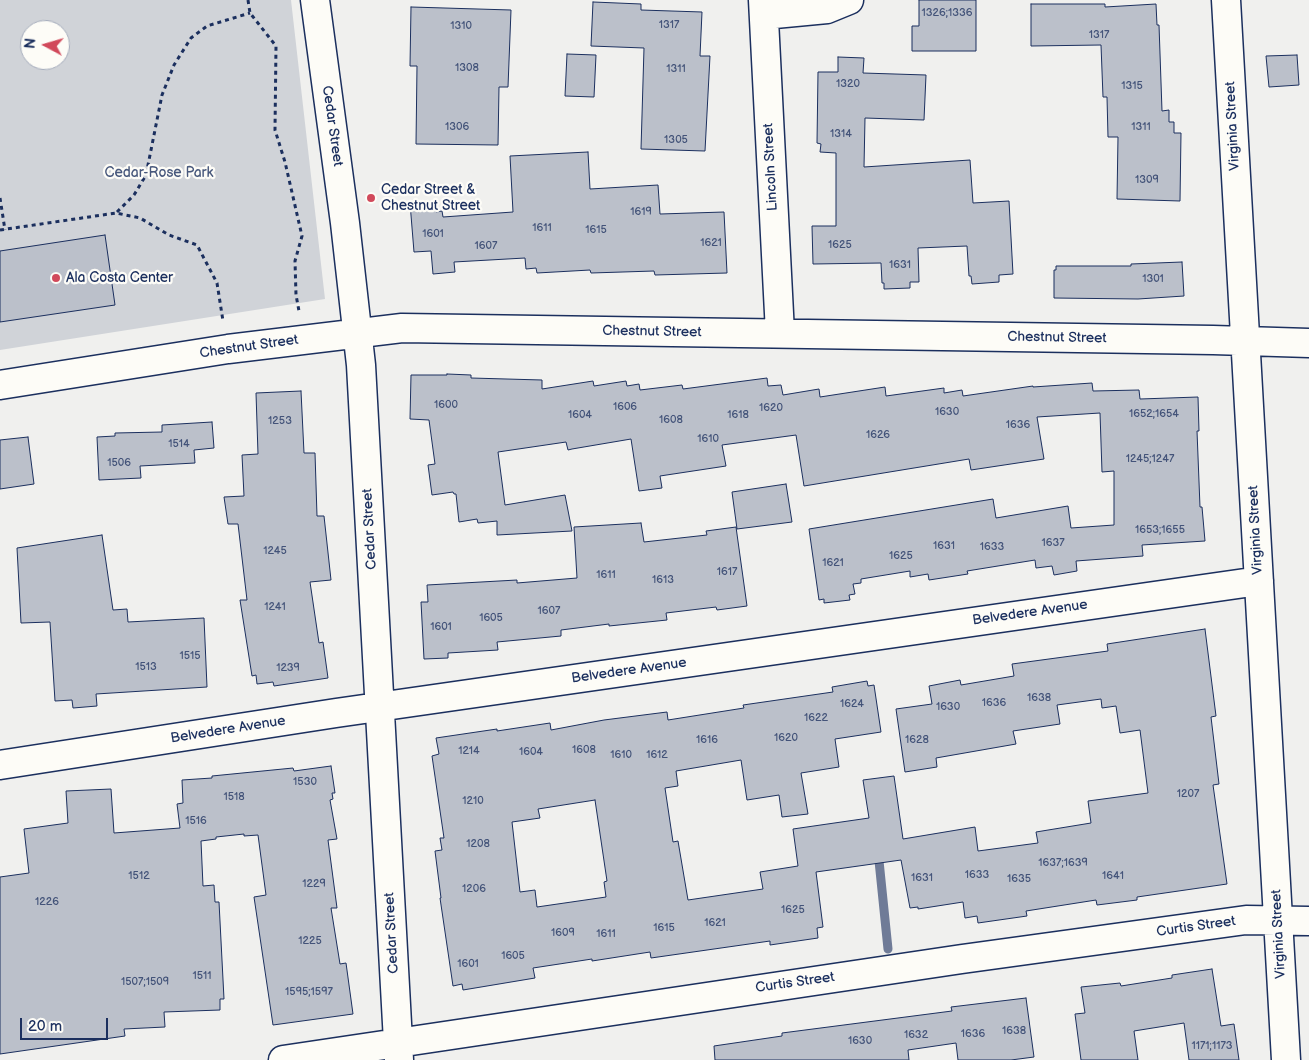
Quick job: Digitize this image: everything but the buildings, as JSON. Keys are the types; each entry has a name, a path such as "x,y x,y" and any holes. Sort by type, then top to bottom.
{"street":[{"name":"Cedar Street","path":"315,0 346,223 358,332 398,1052"},
{"path":"763,8 826,9 849,0"},
{"name":"Virginia Street","path":"1226,0 1286,1060"},
{"name":"Lincoln Street","path":"763,8 780,333"},
{"name":"Chestnut Street","path":"0,385 228,349 402,328 1309,343"},
{"name":"Belvedere Avenue","path":"0,764 380,707 1259,581"},
{"name":"Curtis Street","path":"282,1060 398,1052 982,956 1246,920 1309,921"}],"path":[{"path":"248,0 250,13 276,46 275,130 302,236 295,261 295,281 304,339"},
{"path":"116,213 134,196 146,175 162,95 174,65 190,38 206,26 250,13"},
{"path":"0,198 5,230"},
{"path":"0,230 116,213 140,218 169,235 197,245 217,283 228,349"}],"green space":[{"name":"Cedar-Rose Park","path":"0,0 291,0 325,299 0,350"}],"waterway":[{"path":"878,851 888,949"}],"place":[{"name":"Cedar Street & Chestnut Street","path":"371,198"},
{"name":"Ala Costa Center","path":"56,278"}]}
